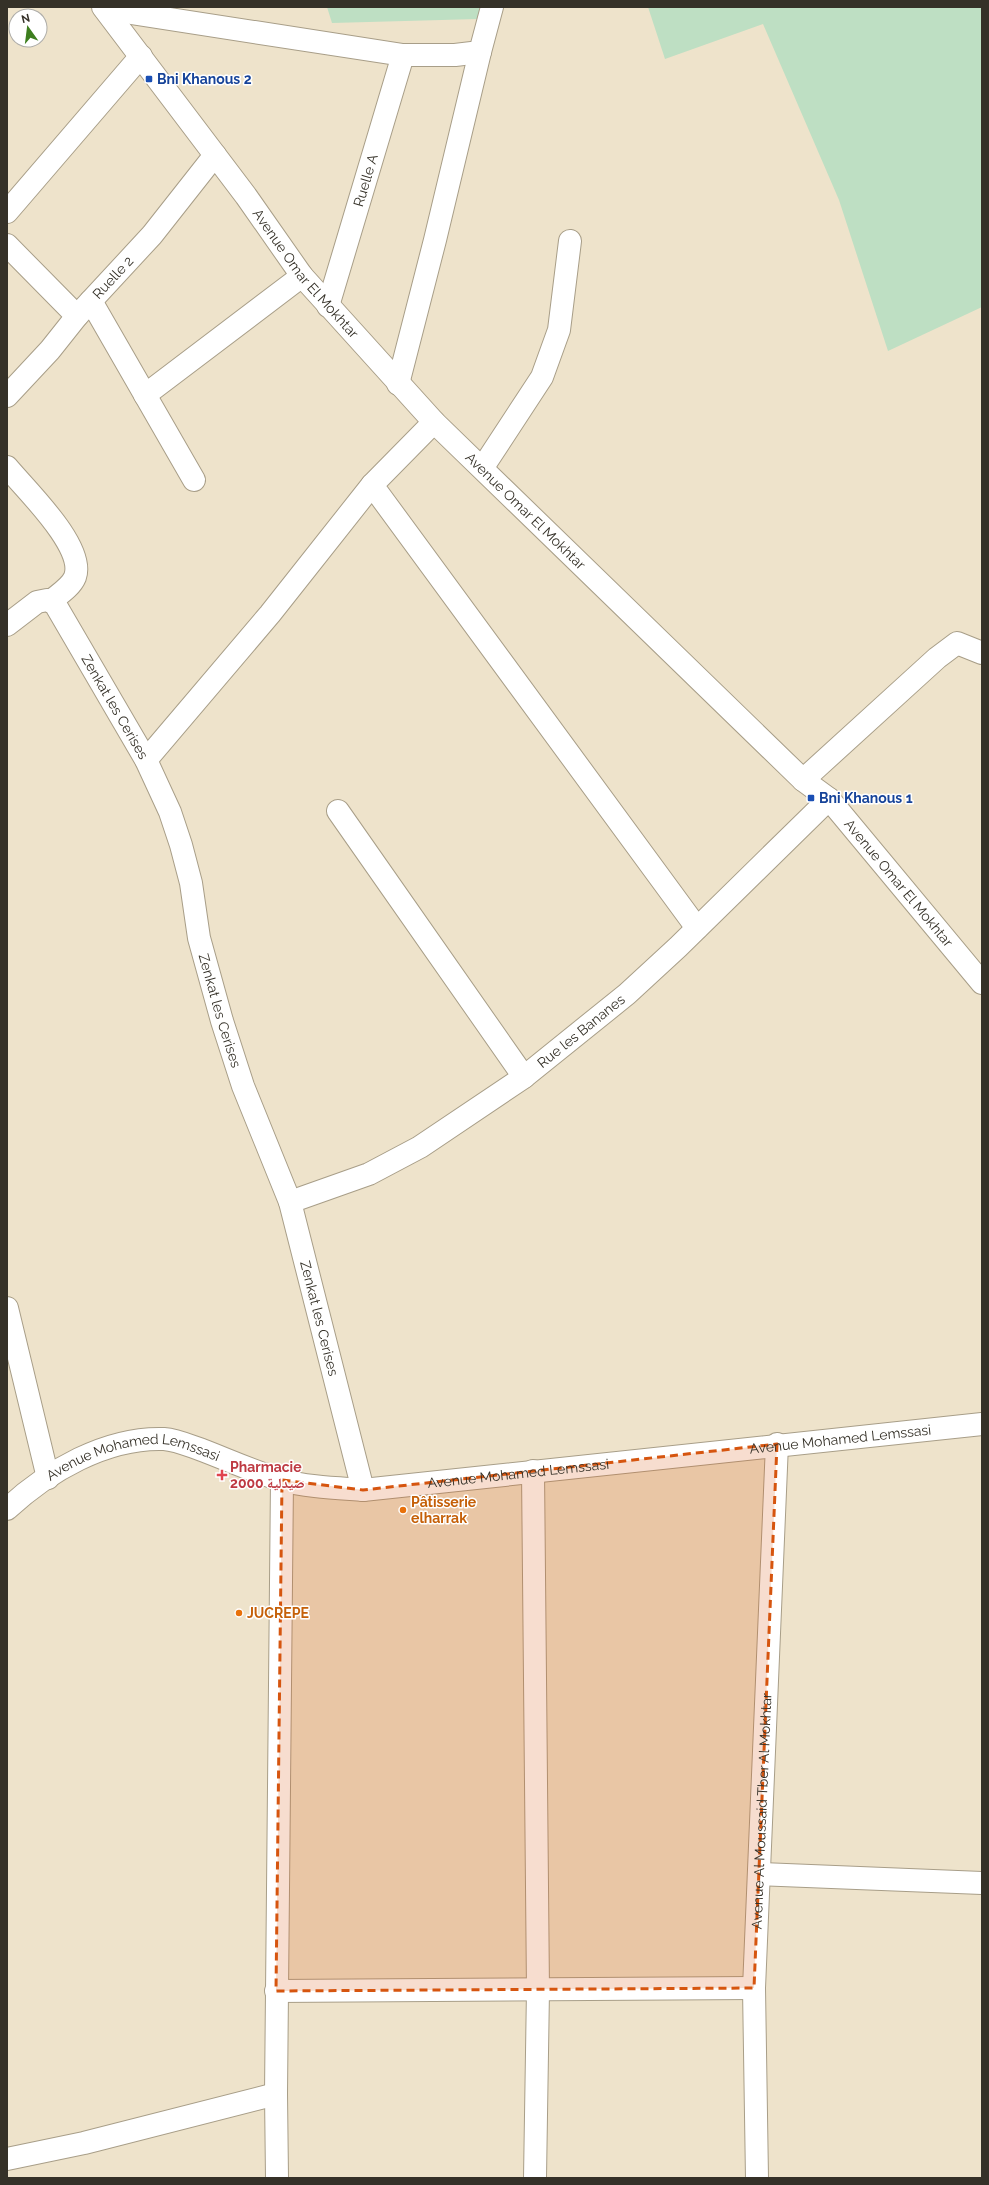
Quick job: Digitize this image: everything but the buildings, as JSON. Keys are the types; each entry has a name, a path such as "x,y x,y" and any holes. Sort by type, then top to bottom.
{"street":[{"path":"398,384 492,7"},
{"path":"104,8 403,55 455,55 480,52"},
{"name":"Avenue Omar El Mokhtar","path":"104,8 215,155 302,276 398,384 434,422 483,467 803,780 829,799 982,983"},
{"name":"Ruelle A","path":"328,306 403,55"},
{"path":"7,212 141,56"},
{"name":"Ruelle 2","path":"7,396 50,350 84,308 152,235 215,155"},
{"path":"483,467 542,377 560,330 570,241"},
{"path":"7,245 84,308 145,395 194,480"},
{"path":"145,395 302,276"},
{"path":"146,760 250,638 372,485 434,422"},
{"path":"7,467 66,537 74,554 76,565 75,577 51,601 42,600 37,602 7,625"},
{"path":"372,485 697,928"},
{"name":"Zenkat les Cerises","path":"51,601 62,615 146,760 170,812 191,883 199,938 224,1028 243,1086 290,1202 363,1490"},
{"path":"803,780 937,658 957,644 982,654"},
{"name":"Rue les Bananes","path":"290,1202 369,1174 420,1147 524,1077 627,994 829,799"},
{"path":"338,811 524,1077"},
{"path":"7,1308 48,1478"},
{"name":"Avenue Mohamed Lemssasi","path":"7,1509 66,1465 109,1448 140,1440 165,1439 187,1444 282,1480 317,1486 363,1490 777,1444 982,1424"},
{"name":"Avenue Al Moussaid Tber Al Mokhtar","path":"757,2178 754,1988 777,1444"},
{"path":"533,1471 538,1990 535,2178"},
{"path":"276,2178 276,1991 282,1480"},
{"path":"759,1874 982,1883"},
{"path":"276,1991 754,1988"},
{"path":"7,2159 84,2143 276,2094"}],"highlighted area":[{"path":"777,1444 754,1988 276,1991 282,1480 363,1490"}],"green space":[{"path":"327,7 480,7 478,19 332,23"},
{"path":"648,7 982,7 982,307 888,351 839,200 763,24 665,59"}],"place":[{"name":"Bni Khanous 2","path":"149,79"},
{"name":"Bni Khanous 1","path":"811,798"},
{"name":"Pharmacie 2000 صيدلية","path":"222,1475"},
{"name":"Pâtisserie elharrak","path":"403,1510"},
{"name":"JUCREPE","path":"239,1613"}]}
